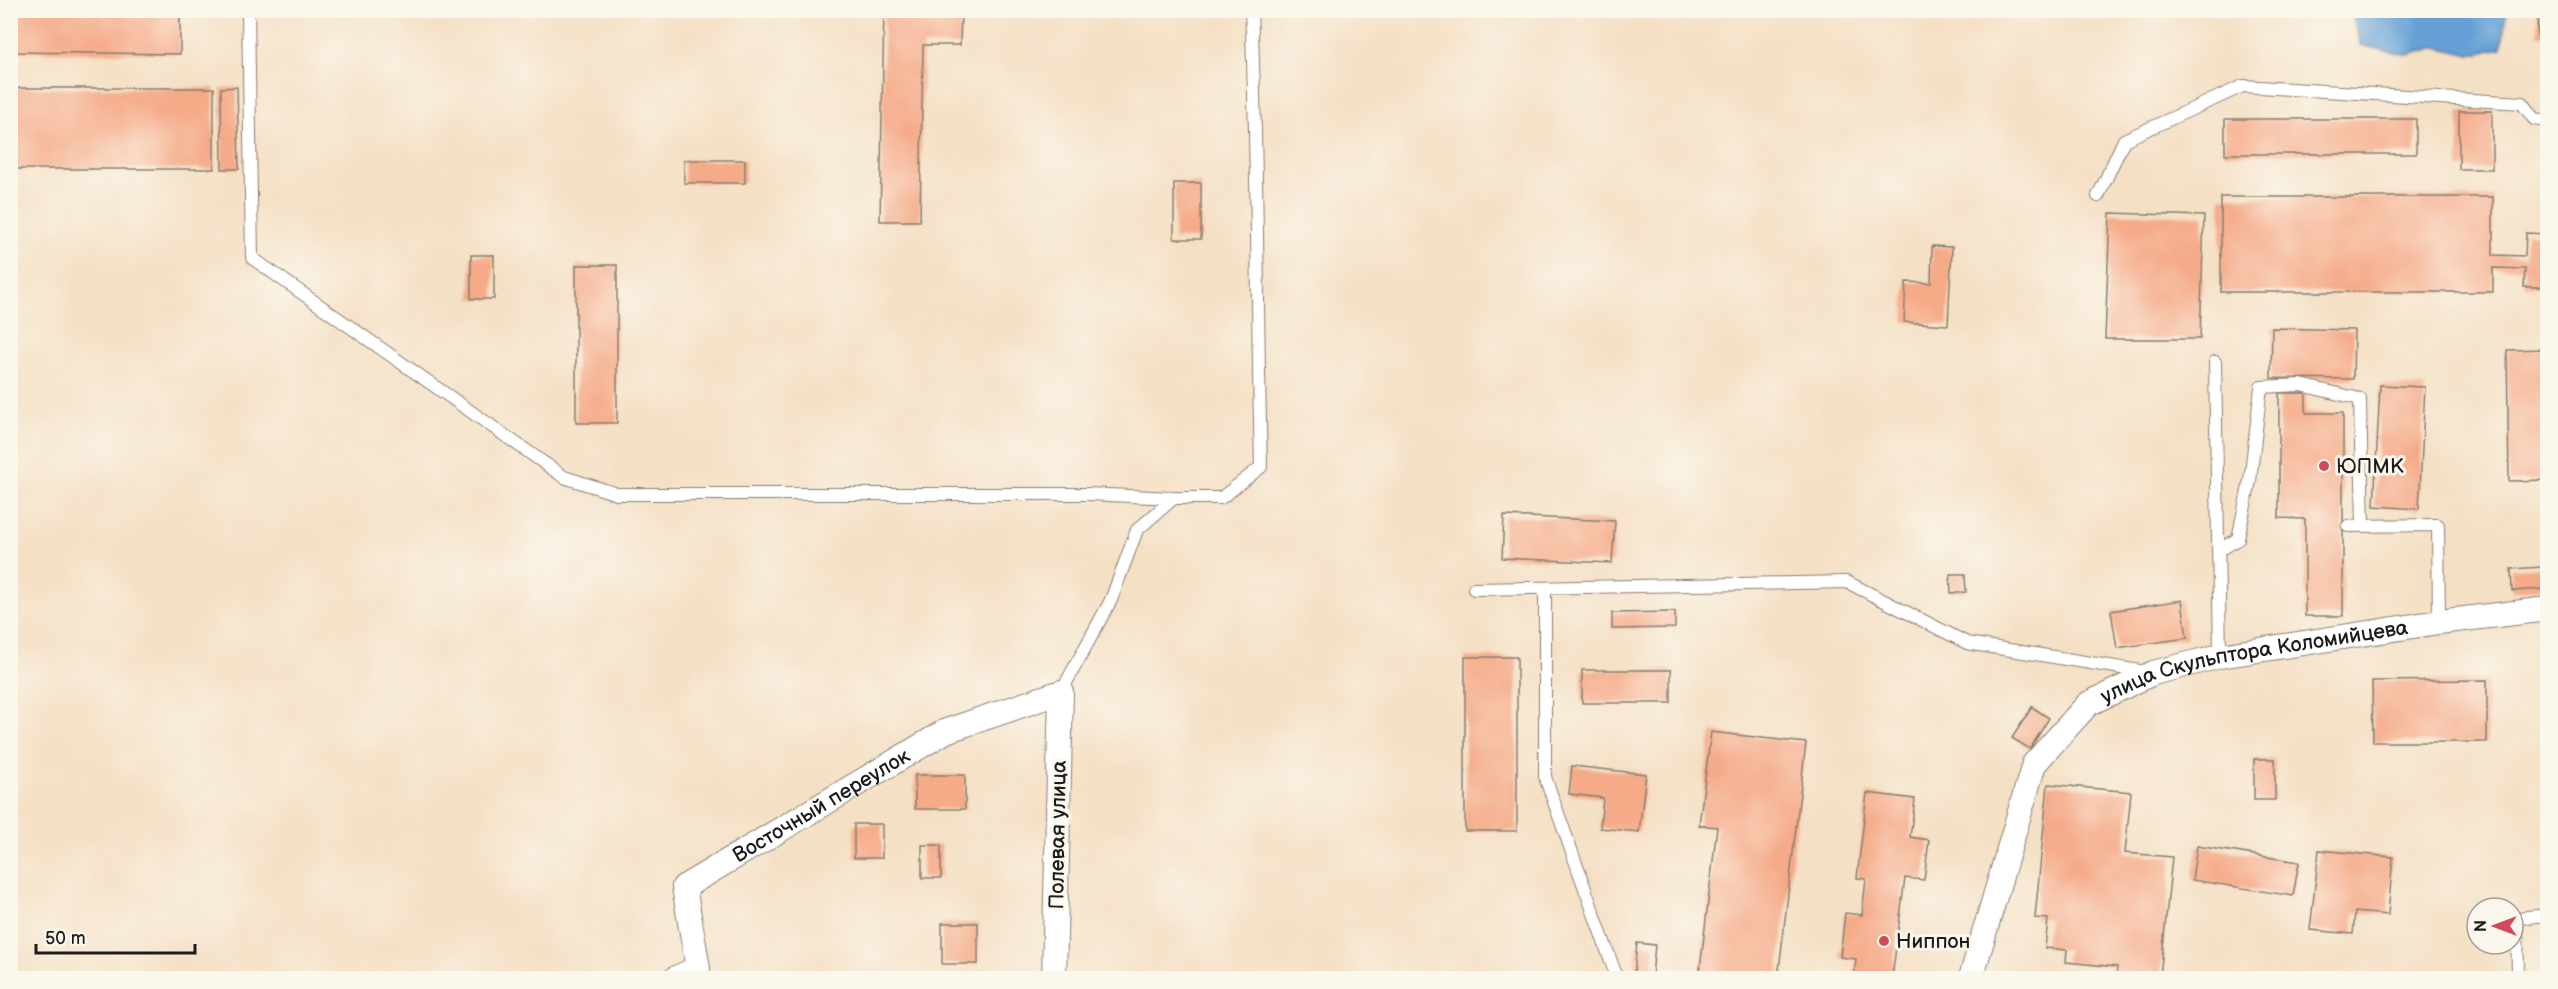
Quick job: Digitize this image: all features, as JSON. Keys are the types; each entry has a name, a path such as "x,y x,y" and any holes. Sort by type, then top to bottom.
{"street":[{"name":"улица Скульптора Коломийцева","path":"1971,978 2034,764 2088,704 2153,673 2220,656 2439,622 2547,609"},
{"name":"Восточный переулок","path":"676,978 698,973 684,887 946,731 1061,692"},
{"name":"Полевая улица","path":"1054,978 1061,692"}],"lane":[{"path":"248,10 252,258 564,477 617,495 1087,495 1174,498 1221,498 1261,467 1256,260 1258,170 1251,10"},
{"path":"2098,196 2124,140 2243,86 2522,103 2534,119 2547,121"},
{"path":"2216,362 2220,656"},
{"path":"2218,551 2238,539 2250,480 2261,387 2301,385 2360,399 2363,526"},
{"path":"1061,692 1111,600 1137,530 1174,498"},
{"path":"2348,526 2438,525 2439,622"},
{"path":"1474,589 1847,582 1966,643 2153,673"},
{"path":"1545,588 1545,777 1617,978"},
{"path":"2518,978 2517,918 2547,915"}],"water":[{"path":"2351,11 2506,11 2502,48 2470,55 2437,47 2408,55 2361,45"}],"building":[{"path":"10,10 180,10 180,54 10,52"},
{"path":"884,10 961,10 960,45 923,45 920,221 880,221"},
{"path":"2538,10 2548,10 2548,35 2537,35"},
{"path":"237,87 239,169 222,169 221,88"},
{"path":"10,88 214,88 214,169 10,169"},
{"path":"2459,111 2492,111 2492,169 2459,169"},
{"path":"2225,119 2416,119 2416,154 2225,154"},
{"path":"684,160 745,160 745,183 684,183"},
{"path":"1174,183 1201,183 1201,239 1174,239"},
{"path":"2221,197 2493,197 2493,255 2525,256 2526,233 2548,234 2548,287 2524,287 2525,269 2493,268 2493,292 2221,292"},
{"path":"2110,213 2204,216 2200,339 2105,339"},
{"path":"1932,246 1952,247 1948,325 1904,322 1906,282 1931,283"},
{"path":"471,255 494,255 494,299 471,299"},
{"path":"576,265 617,265 617,423 576,423"},
{"path":"2272,328 2354,330 2353,379 2271,378"},
{"path":"2548,349 2548,480 2509,481 2507,350"},
{"path":"2380,385 2425,387 2419,509 2374,506"},
{"name":"ЮПМК","path":"2279,393 2306,393 2306,413 2343,413 2343,616 2305,616 2305,519 2279,518"},
{"path":"1504,516 1615,521 1612,563 1502,558"},
{"path":"2543,567 2544,589 2512,591 2511,569"},
{"path":"1950,574 1965,574 1966,592 1951,593"},
{"path":"2182,600 2187,638 2117,648 2111,611"},
{"path":"1675,612 1675,628 1612,629 1612,613"},
{"path":"1465,657 1517,657 1517,831 1465,831"},
{"path":"1582,670 1671,670 1671,703 1582,703"},
{"path":"2487,680 2487,742 2373,742 2372,681"},
{"path":"2548,704 2548,737 2546,737 2543,705"},
{"path":"2032,707 2049,718 2030,749 2012,738"},
{"path":"1711,732 1806,743 1778,978 1699,978 1717,827 1699,825"},
{"path":"2254,759 2275,759 2275,800 2254,800"},
{"path":"1572,766 1646,774 1639,832 1600,828 1603,798 1569,794"},
{"path":"915,775 965,775 965,809 915,809"},
{"path":"2048,784 2131,792 2125,853 2172,857 2160,978 2116,978 2117,967 2066,962 2067,950 2045,948 2048,919 2035,918"},
{"path":"1867,793 1915,799 1910,837 1929,840 1924,880 1905,878 1892,978 1854,978 1856,959 1840,957 1845,913 1862,915 1866,879 1857,878"},
{"path":"854,824 882,824 882,858 854,858"},
{"path":"922,845 941,845 941,878 922,878"},
{"path":"2197,846 2299,862 2293,896 2192,880"},
{"path":"2319,850 2393,857 2388,915 2355,912 2353,934 2310,930"},
{"path":"942,923 978,923 978,964 942,964"},
{"path":"1637,943 1655,945 1652,977 1634,975"}],"place":[{"name":"ЮПМК","path":"2324,466"},
{"name":"Ниппон","path":"1884,941"}]}
